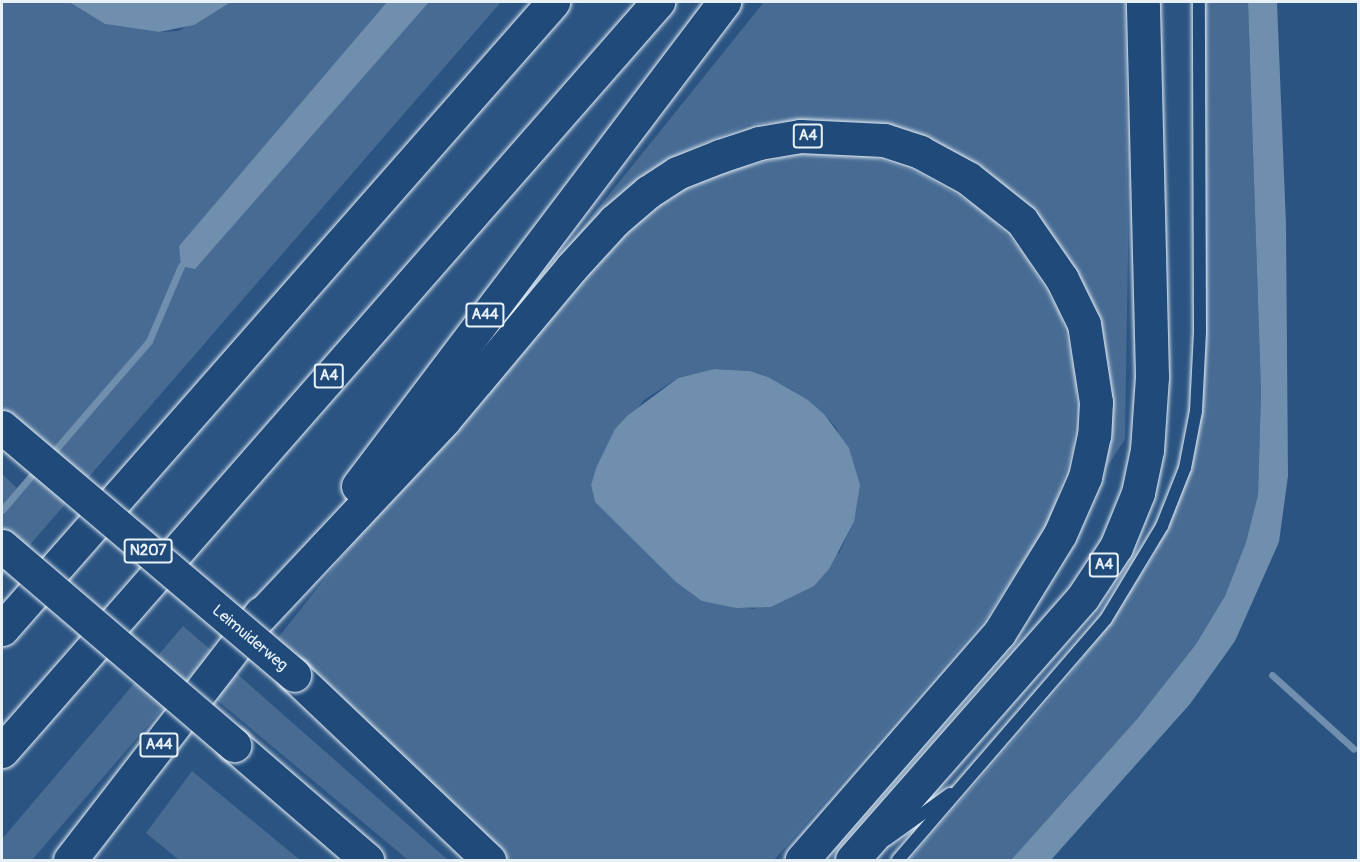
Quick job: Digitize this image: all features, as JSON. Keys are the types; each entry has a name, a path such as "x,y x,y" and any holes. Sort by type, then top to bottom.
{"main road":[{"path":"2,630 553,2"},
{"name":"A4","path":"2,751 658,2"},
{"name":"A44","path":"70,861 724,2"},
{"name":"A4","path":"852,861 1083,597 1116,547 1138,493 1147,450 1152,376 1143,2"},
{"name":"A4","path":"248,630 444,420 578,260 614,221 648,192 677,174 720,156 759,143 801,136 884,140 920,152 968,178 1022,221 1062,279 1086,335 1096,402 1094,435 1085,477 1060,534 999,633 802,861"},
{"name":"Leimuiderweg","path":"2,427 294,675 489,861"},
{"path":"2,546 367,861"}],"lane":[{"path":"898,861 1106,619 1158,534 1185,468 1196,411 1200,331 1199,2"},
{"path":"859,861 970,779"}],"shaded area":[{"path":"2,2 69,2 105,24 159,32 178,31 231,2 501,2 2,577 2,474 18,489 44,460 2,422"},
{"path":"69,2 231,2 194,25 159,32 105,24"},
{"path":"387,2 429,2 195,269 181,266 179,246"},
{"path":"764,2 1125,2 1128,247 1125,439 1107,467 1110,387 1104,336 1064,260 878,125 810,119 748,125 688,150 558,258"},
{"path":"1202,2 1248,2 1261,392 1258,495 1246,542 1225,596 1196,644 1137,719 1011,860 909,860 1063,684 1109,623 1154,555 1180,486 1194,414"},
{"path":"1248,2 1277,2 1286,224 1288,476 1279,542 1235,641 1190,704 1051,860 1011,860 1137,719 1196,644 1225,596 1246,542 1258,495 1261,392"},
{"path":"852,150 919,173 985,211 1023,253 1060,313 1077,379 1073,449 1049,522 987,617 774,860 501,860 266,653 429,447 640,215 690,179 801,153","holes":["714,369 750,371 768,377 825,415 837,429 854,522 839,553 754,609 702,601 595,502 591,485 596,468 644,400 678,378"]},
{"path":"714,369 750,371 768,377 808,400 825,415 849,448 860,485 854,522 829,569 814,586 771,607 736,608 702,601 676,582 595,502 591,485 596,468 615,429 627,416 678,378"},
{"path":"183,626 212,651 32,860 2,860 2,839"},
{"path":"234,671 448,860 408,860 212,696"},
{"path":"192,771 300,860 179,860 146,833"}],"waterway":[{"path":"49,457 149,341 181,266"},
{"path":"2,510 37,469"},
{"path":"1272,675 1354,749"}]}
